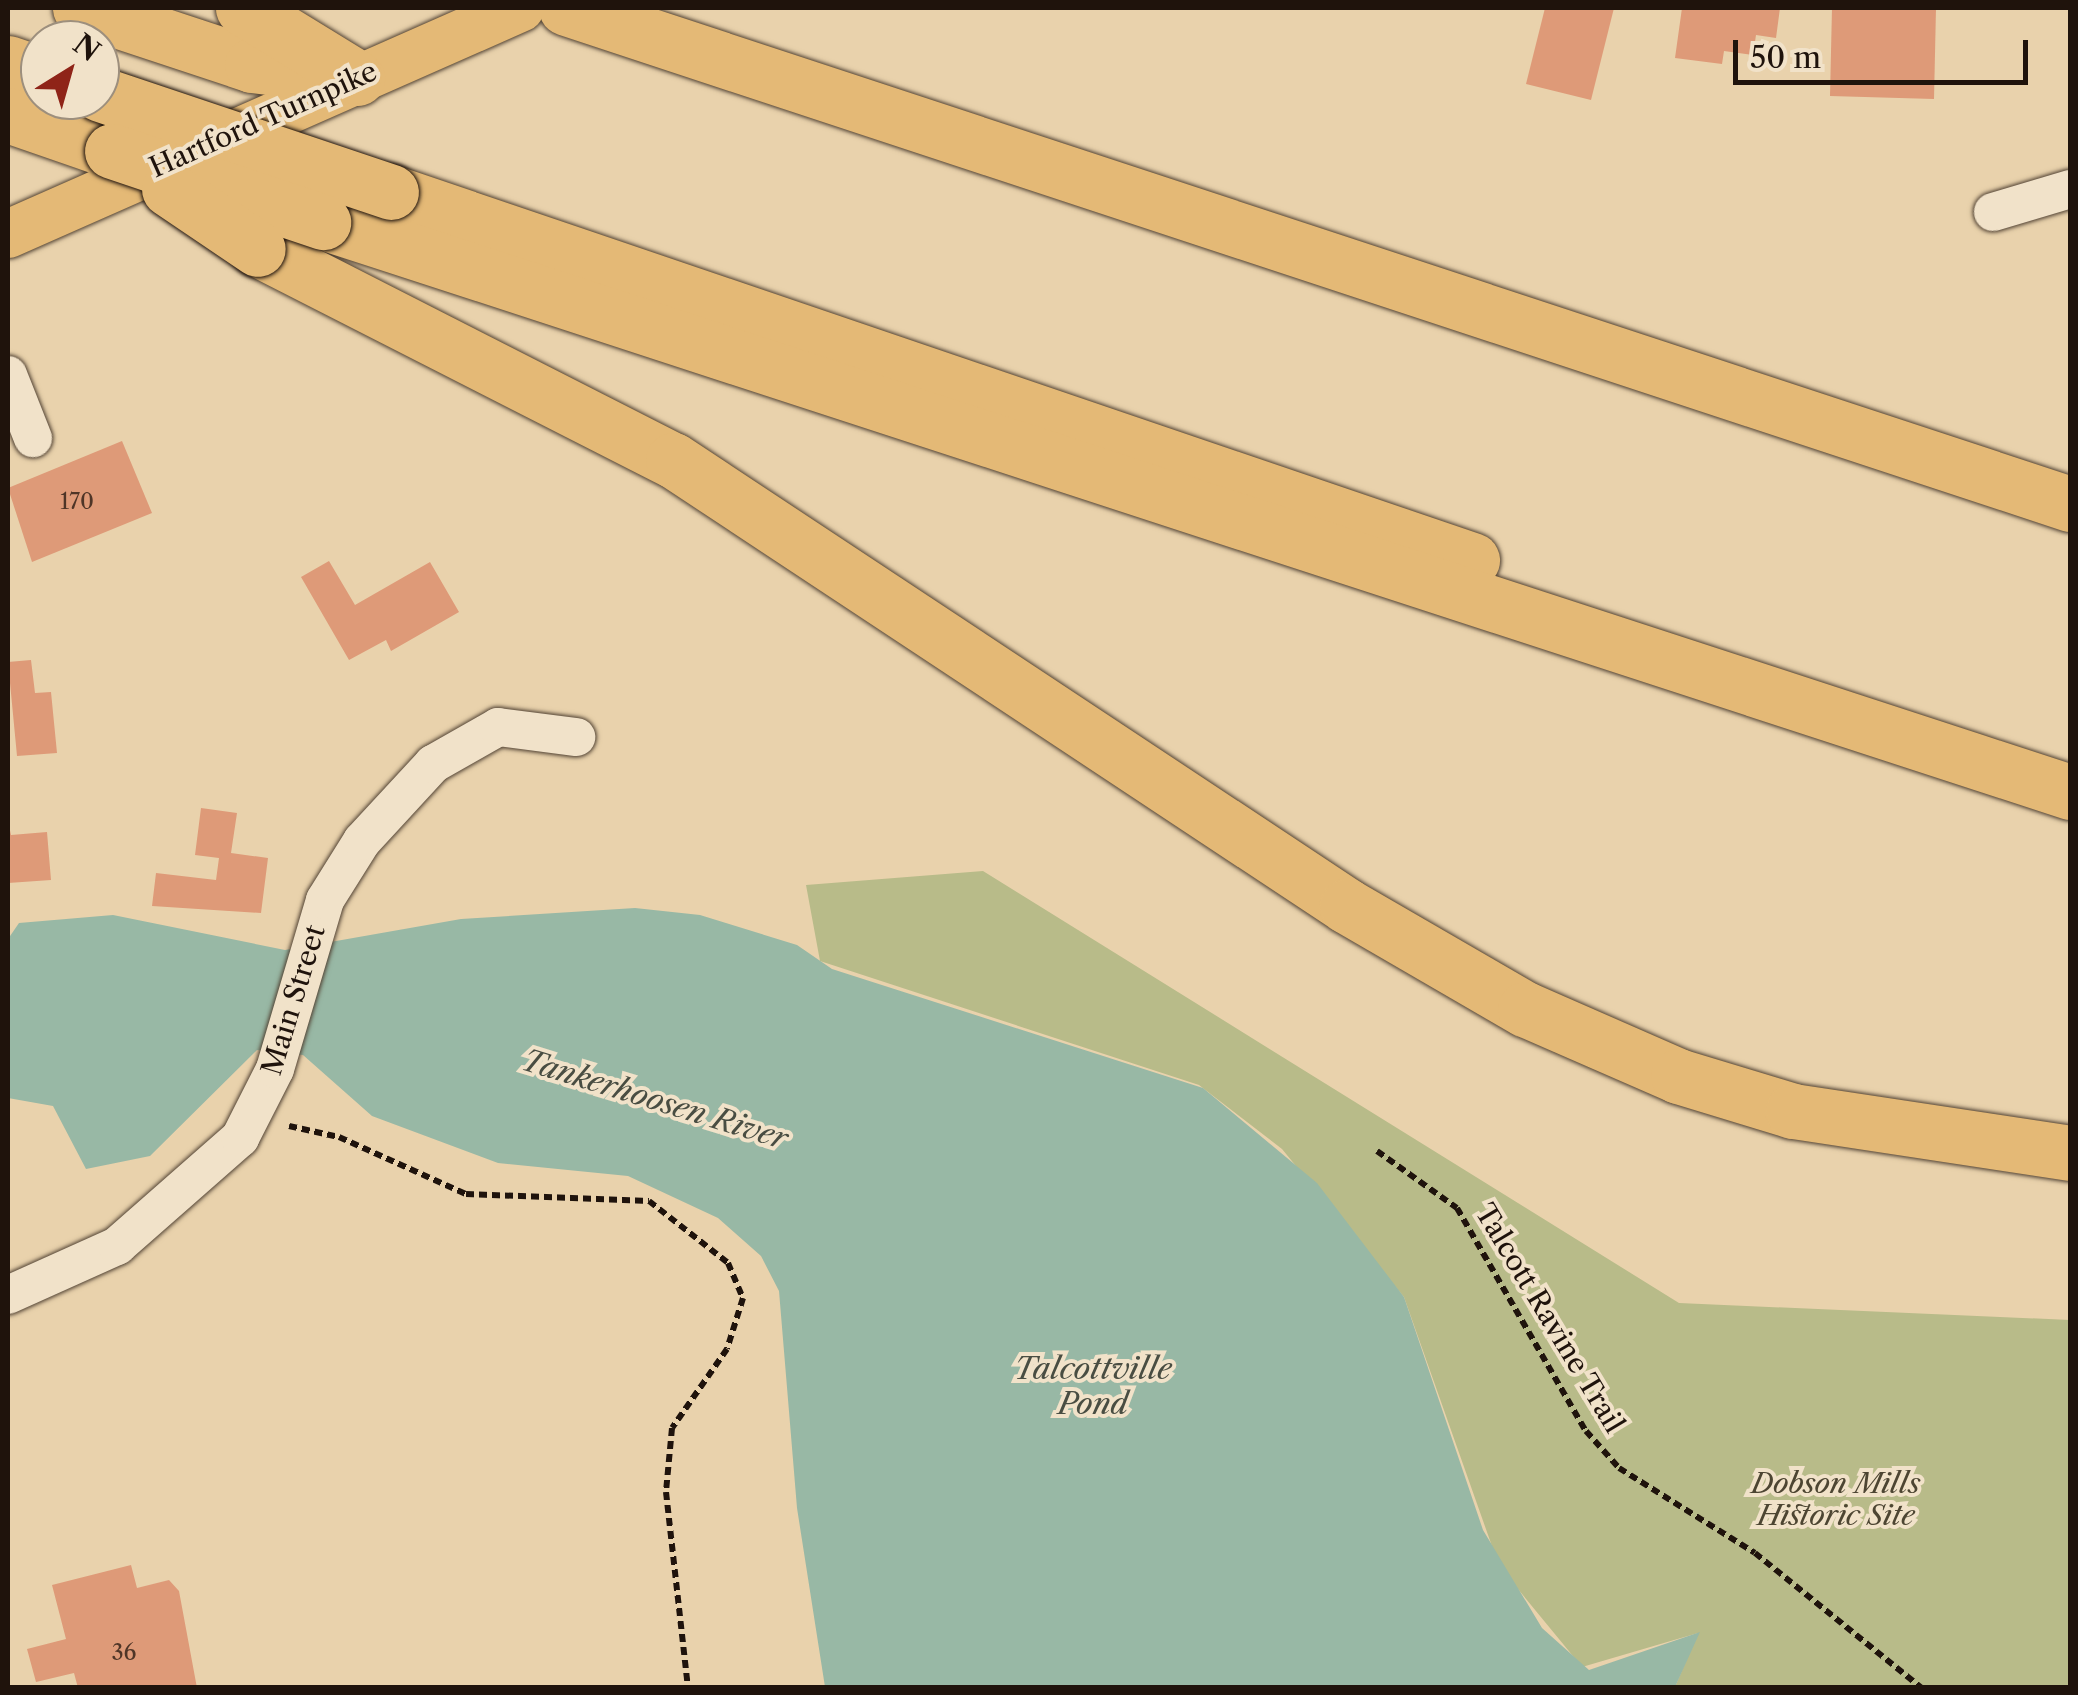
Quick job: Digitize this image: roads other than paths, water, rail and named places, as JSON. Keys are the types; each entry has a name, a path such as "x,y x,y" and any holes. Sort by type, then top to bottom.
{"highway":[{"path":"80,8 252,65 357,78"},
{"path":"243,8 357,78"},
{"path":"566,8 2070,504"},
{"path":"8,63 20,93"},
{"path":"120,101 2070,764"},
{"path":"55,120 112,151 258,249 673,460 1347,906 1525,1010 1678,1076 1793,1110 2070,1154"},
{"path":"112,151 2070,792"}],"main road":[{"name":"Hartford Turnpike","path":"8,234 520,8"}],"street":[{"path":"1993,212 2070,189"},
{"path":"8,375 32,438"},
{"name":"Main Street","path":"8,1295 117,1246 240,1138 275,1070 310,942 362,840 433,764 498,727 576,737"}],"water":[{"name":"Talcottville Pond","path":"635,908 700,915 797,945 832,969 1203,1088 1317,1183 1404,1297 1483,1530 1542,1628 1589,1670 1700,1632 1675,1687 825,1687 797,1508 779,1291 761,1256 718,1218 628,1176 498,1163 372,1116 303,1055 257,1050 150,1156 86,1169 53,1106 8,1098 8,939 19,923 113,915 285,950 461,919"}],"water label":[{"name":"Tankerhoosen River","path":"655,1100"}],"park label":[{"name":"Dobson Mills Historic Site","path":"1836,1499"}]}
